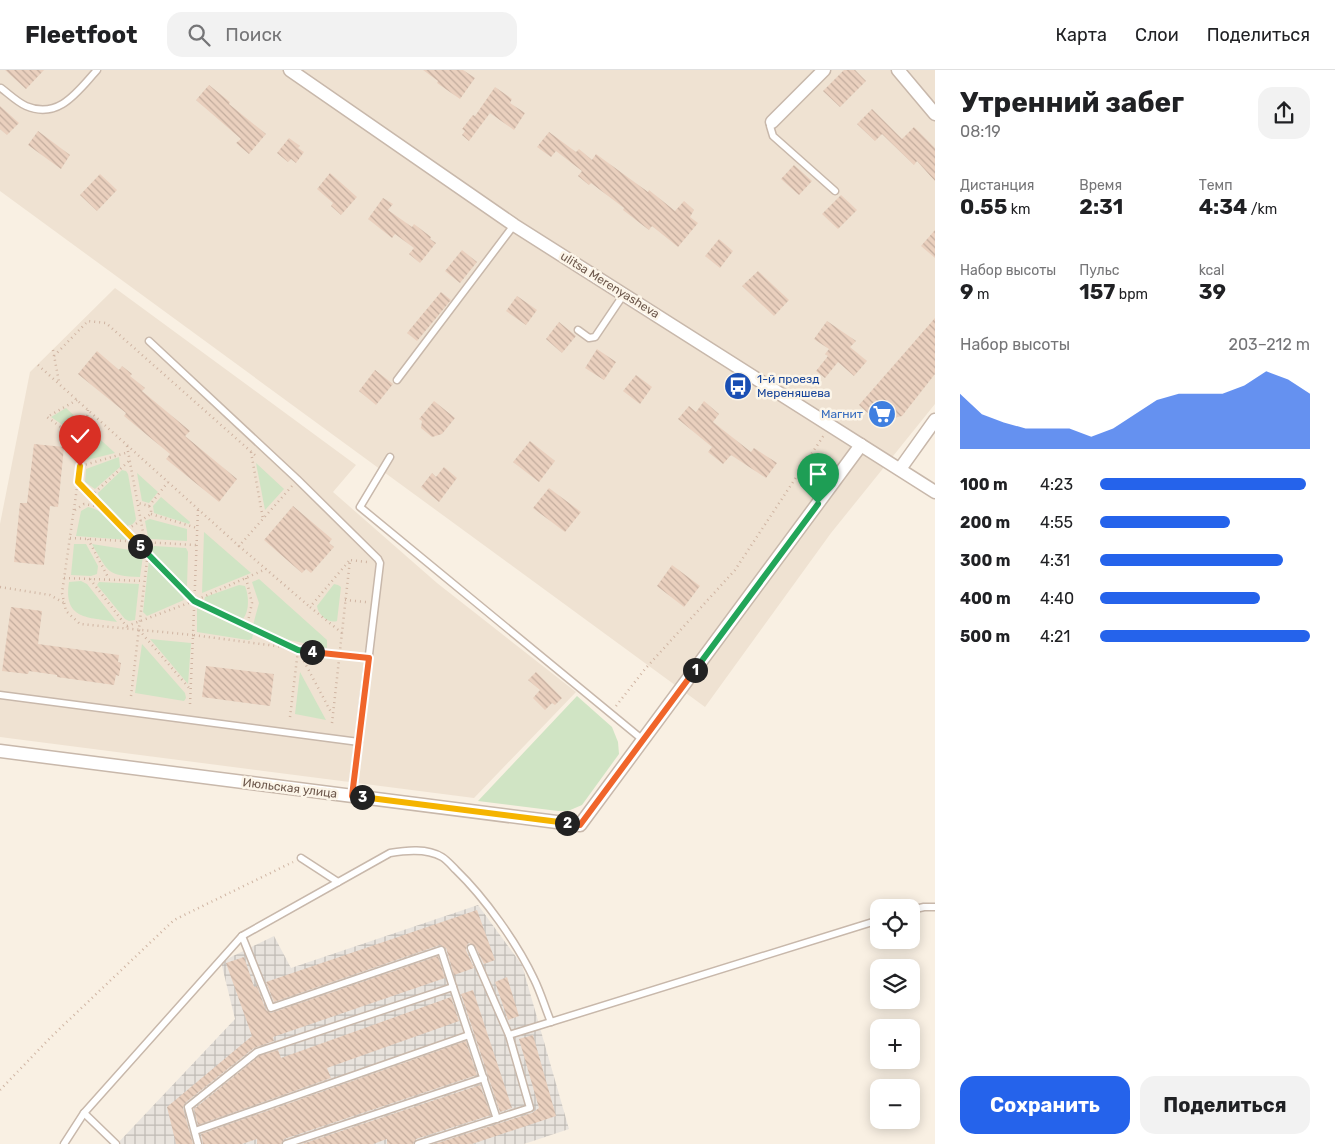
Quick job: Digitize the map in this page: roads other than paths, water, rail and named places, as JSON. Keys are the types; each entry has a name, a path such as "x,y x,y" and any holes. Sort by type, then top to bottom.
{"street":[{"name":"ulitsa Merenyasheva","path":"290,70 514,225 935,492"},
{"path":"772,122 824,70"},
{"path":"898,70 935,114"},
{"path":"900,470 935,420"},
{"path":"643,740 861,445"},
{"name":"Июльская улица","path":"0,751 580,825 643,740"}],"lane":[{"path":"1,88 26,106 50,109 60,107 69,101 97,70"},
{"path":"772,122 770,126 773,136 835,191"},
{"path":"397,380 514,225"},
{"path":"578,330 589,338 595,337 624,294"},
{"path":"149,341 378,558 380,564 376,603 352,796"},
{"path":"390,457 360,507 643,740"},
{"path":"0,695 359,742"},
{"path":"64,1144 84,1113 242,936 390,853 406,850 425,851 442,857 465,879 484,900 535,979 551,1022"},
{"path":"302,858 338,882"},
{"path":"920,907 935,907"},
{"path":"509,1035 870,923"},
{"path":"242,936 271,1008 441,950 497,1119"},
{"path":"418,1144 530,1108 509,1035 472,948"},
{"path":"198,1144 188,1107 257,1052 453,987"},
{"path":"195,1131 469,1035"},
{"path":"286,1144 484,1078"},
{"path":"84,1113 116,1144"}],"place":[{"name":"1-й проезд Мереняшева","path":"738,386"},
{"name":"Магнит","path":"882,414"}]}
